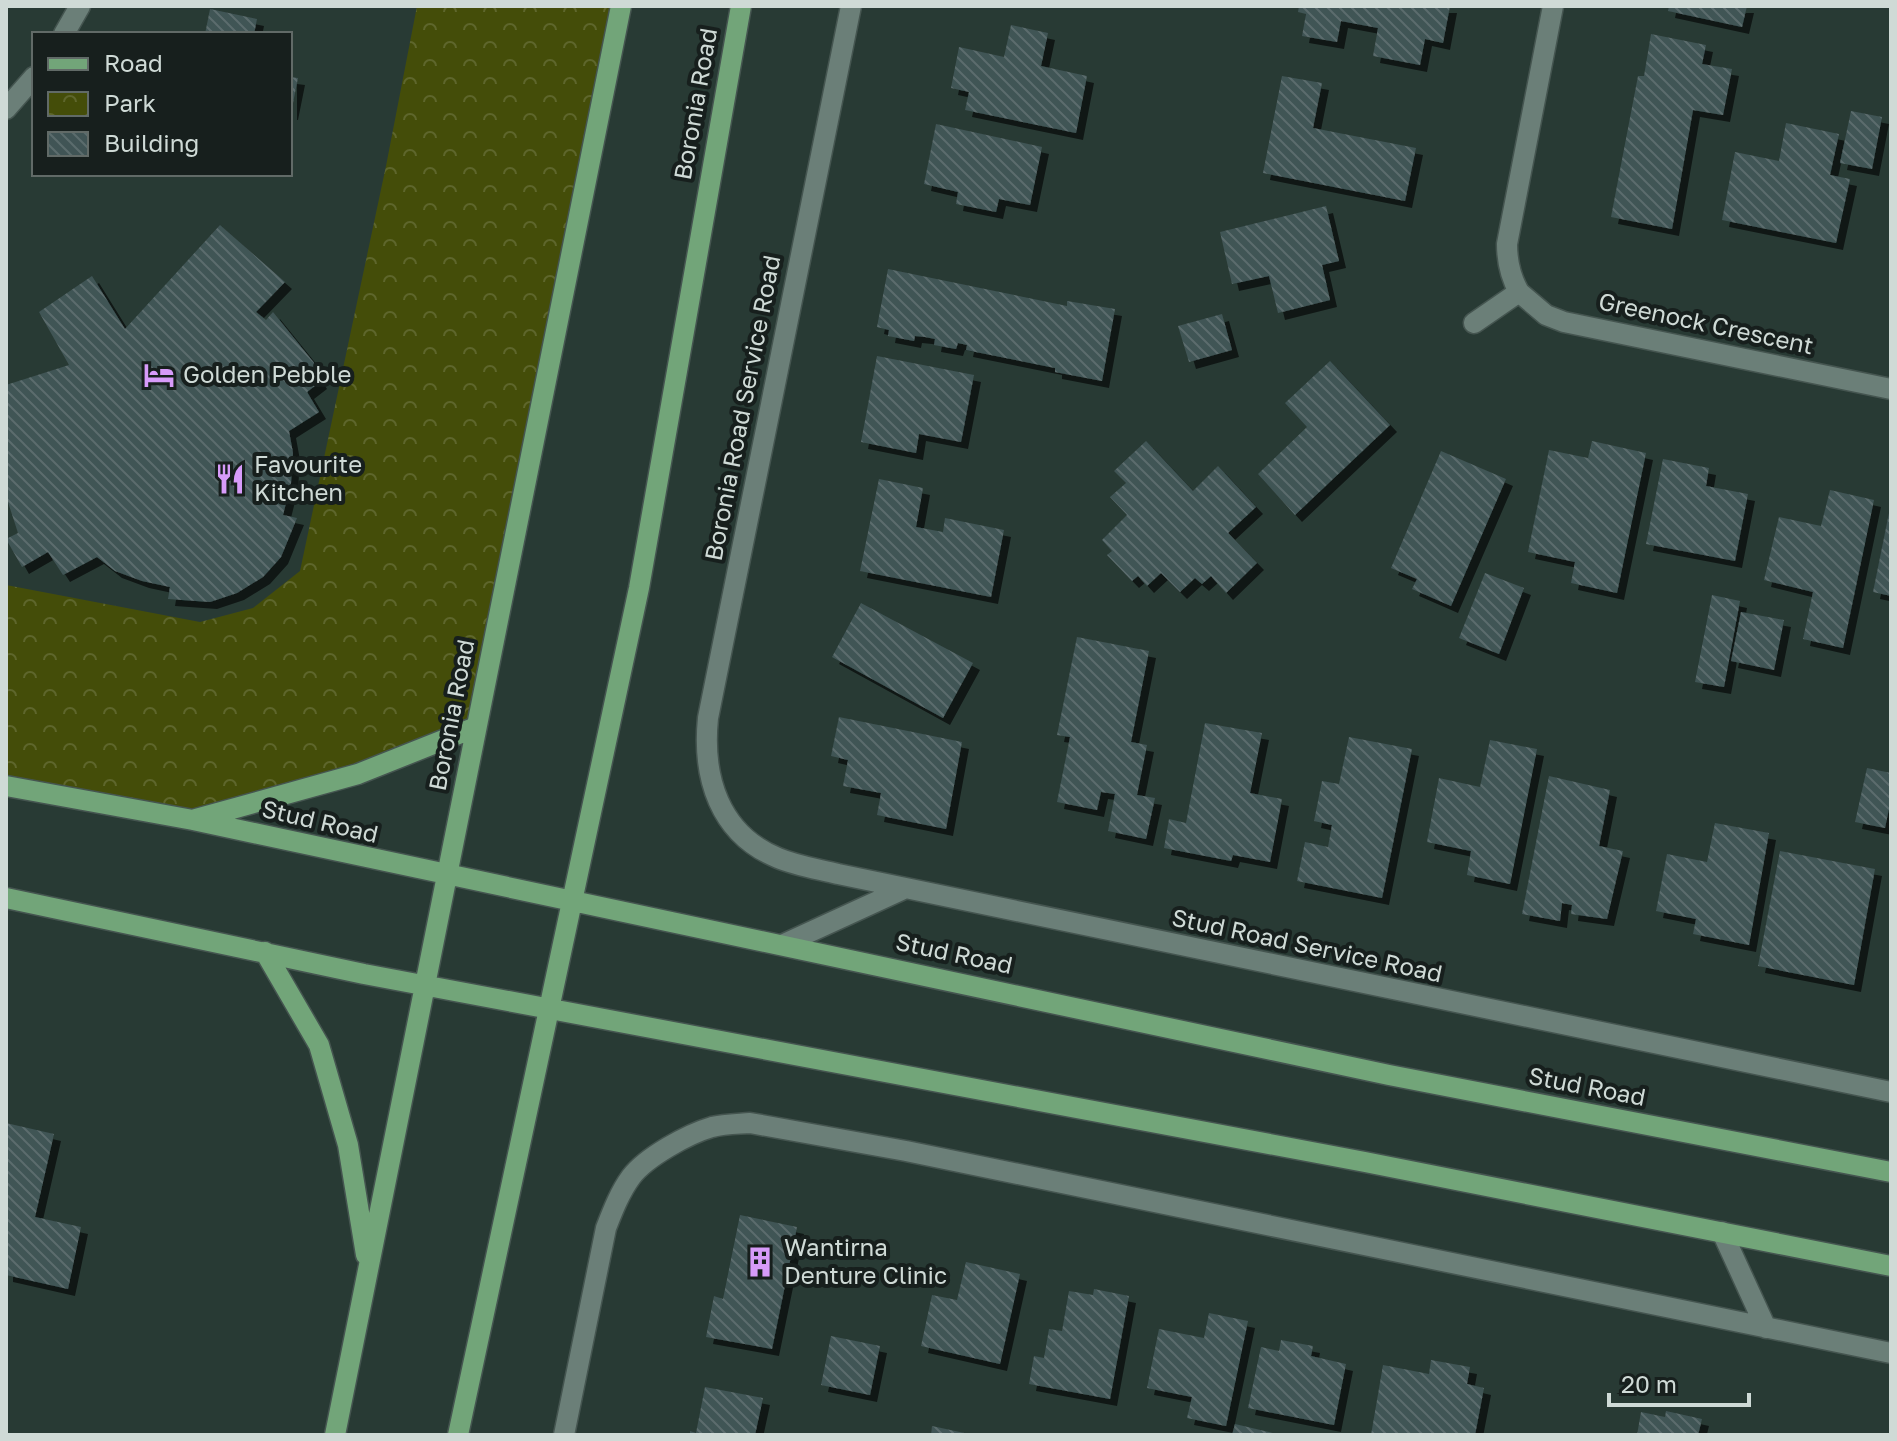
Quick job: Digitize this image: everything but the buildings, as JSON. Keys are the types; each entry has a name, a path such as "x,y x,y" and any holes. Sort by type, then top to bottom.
{"main road":[{"name":"Boronia Road","path":"335,1435 621,6"},
{"name":"Boronia Road","path":"458,1435 639,588 741,6"},
{"path":"193,820 358,774 476,727"},
{"name":"Stud Road","path":"6,786 193,820 1389,1075 1891,1172"},
{"path":"6,898 550,1010 1891,1266"},
{"path":"265,952 319,1045 348,1145 368,1267"}],"street":[{"path":"65,32 80,6"},
{"name":"Boronia Road Service Road","path":"727,818 715,796 708,763 711,700 851,6"},
{"path":"1474,323 1519,292 1511,277 1507,244 1553,6"},
{"path":"6,109 32,79"},
{"name":"Greenock Crescent","path":"1519,292 1546,315 1564,322 1891,389"},
{"name":"Stud Road Service Road","path":"727,818 746,838 782,860 1891,1092"},
{"path":"784,944 906,888"},
{"path":"564,1435 606,1228 618,1199 633,1174 660,1152 710,1128 750,1123 906,1151 1891,1353"},
{"path":"1722,1232 1766,1328"}],"green space":[{"path":"417,6 621,6 476,727 193,820 6,786 6,585 200,622 253,608 300,571"}],"place":[{"name":"Golden Pebble","path":"159,375"},
{"name":"Favourite Kitchen","path":"230,479"},
{"name":"Wantirna Denture Clinic","path":"760,1262"}]}
